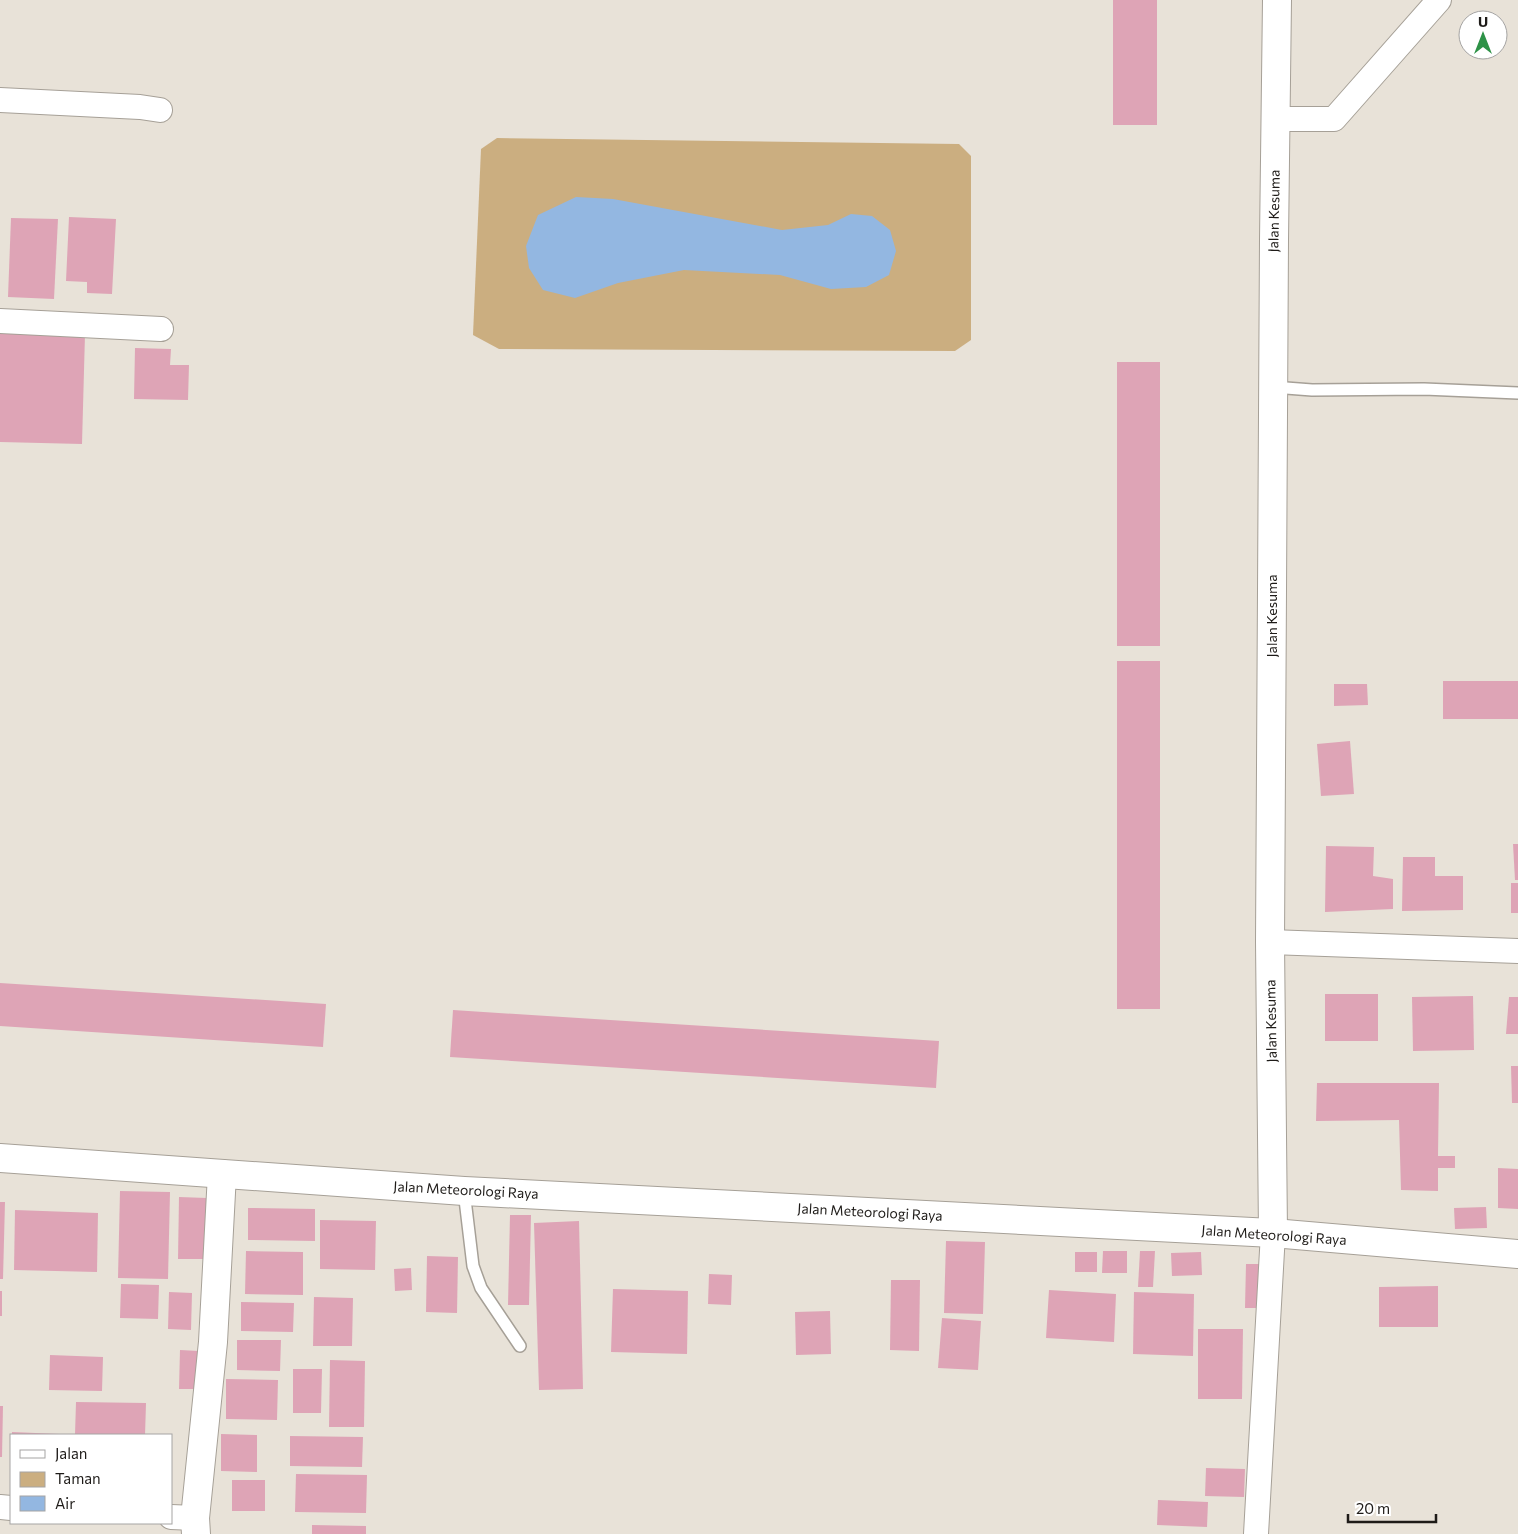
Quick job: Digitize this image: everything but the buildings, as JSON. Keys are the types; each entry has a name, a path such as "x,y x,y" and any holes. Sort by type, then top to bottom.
{"street":[{"name":"Jalan Kesuma","path":"1273,1233 1270,942 1277,0"},
{"path":"1276,119 1334,119 1439,0"},
{"path":"0,100 140,107 160,110"},
{"path":"0,321 161,329"},
{"path":"1270,942 1518,951"},
{"name":"Jalan Meteorologi Raya","path":"0,1158 464,1191 1273,1233 1518,1254"},
{"path":"187,1523 213,1342 222,1174"},
{"path":"1256,1534 1273,1233"}],"lane":[{"path":"1273,386 1312,390 1424,389 1518,393"},
{"path":"464,1191 472,1266 481,1288 520,1346"}],"green space":[{"path":"497,138 959,144 971,156 971,340 955,351 499,349 473,335 481,149"}],"water":[{"path":"576,197 613,199 782,230 828,225 851,214 872,216 890,230 896,251 889,275 866,287 831,289 780,275 684,270 618,283 575,298 543,290 529,268 526,246 538,215"}]}
